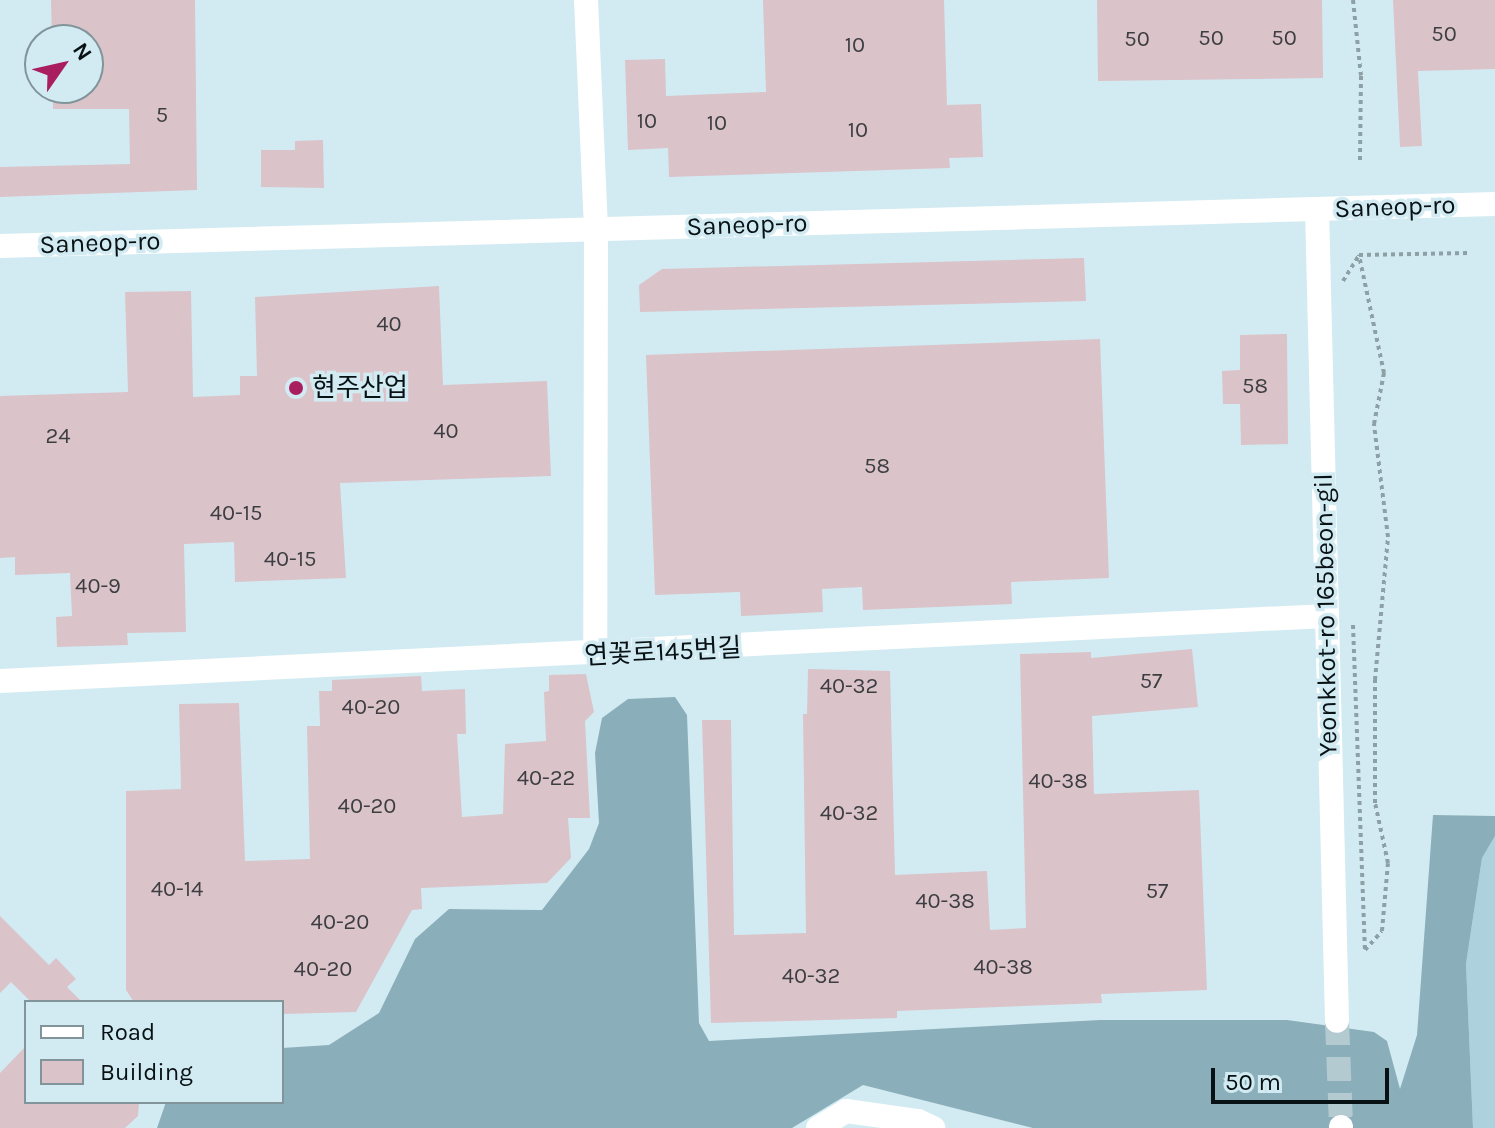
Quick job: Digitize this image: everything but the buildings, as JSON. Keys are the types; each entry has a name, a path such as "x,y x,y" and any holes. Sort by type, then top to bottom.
{"street":[{"path":"586,0 596,229 595,656"},
{"name":"Saneop-ro","path":"0,246 1495,204"},
{"name":"Yeonkkot-ro 165beon-gil","path":"1317,209 1337,1021"},
{"name":"연꽃로145번길","path":"0,681 595,656 1326,616"},
{"path":"818,1128 846,1111 918,1121 933,1128"}],"path":[{"path":"1353,0 1361,76 1360,164"},
{"path":"1359,255 1469,253"},
{"path":"1341,286 1359,255"},
{"path":"1353,618 1365,950 1382,931 1388,863 1375,824 1375,680 1388,537 1374,424 1384,373 1359,255"}],"shaded area":[{"path":"675,697 687,715 699,1023 709,1041 1100,1020 1287,1020 1374,1032 1387,1041 1400,1089 1417,1035 1433,815 1495,816 1495,836 1482,858 1466,964 1473,1128 1033,1128 863,1085 792,1128 157,1128 165,1104 284,1104 284,1048 329,1045 379,1013 415,939 449,909 542,910 589,849 599,823 595,753 602,718 628,699"},
{"path":"1495,836 1495,1128 1473,1128 1466,964 1482,858"}],"tunnel":[{"path":"1337,1021 1341,1127"}],"place":[{"name":"현주산업","path":"296,388"}]}
